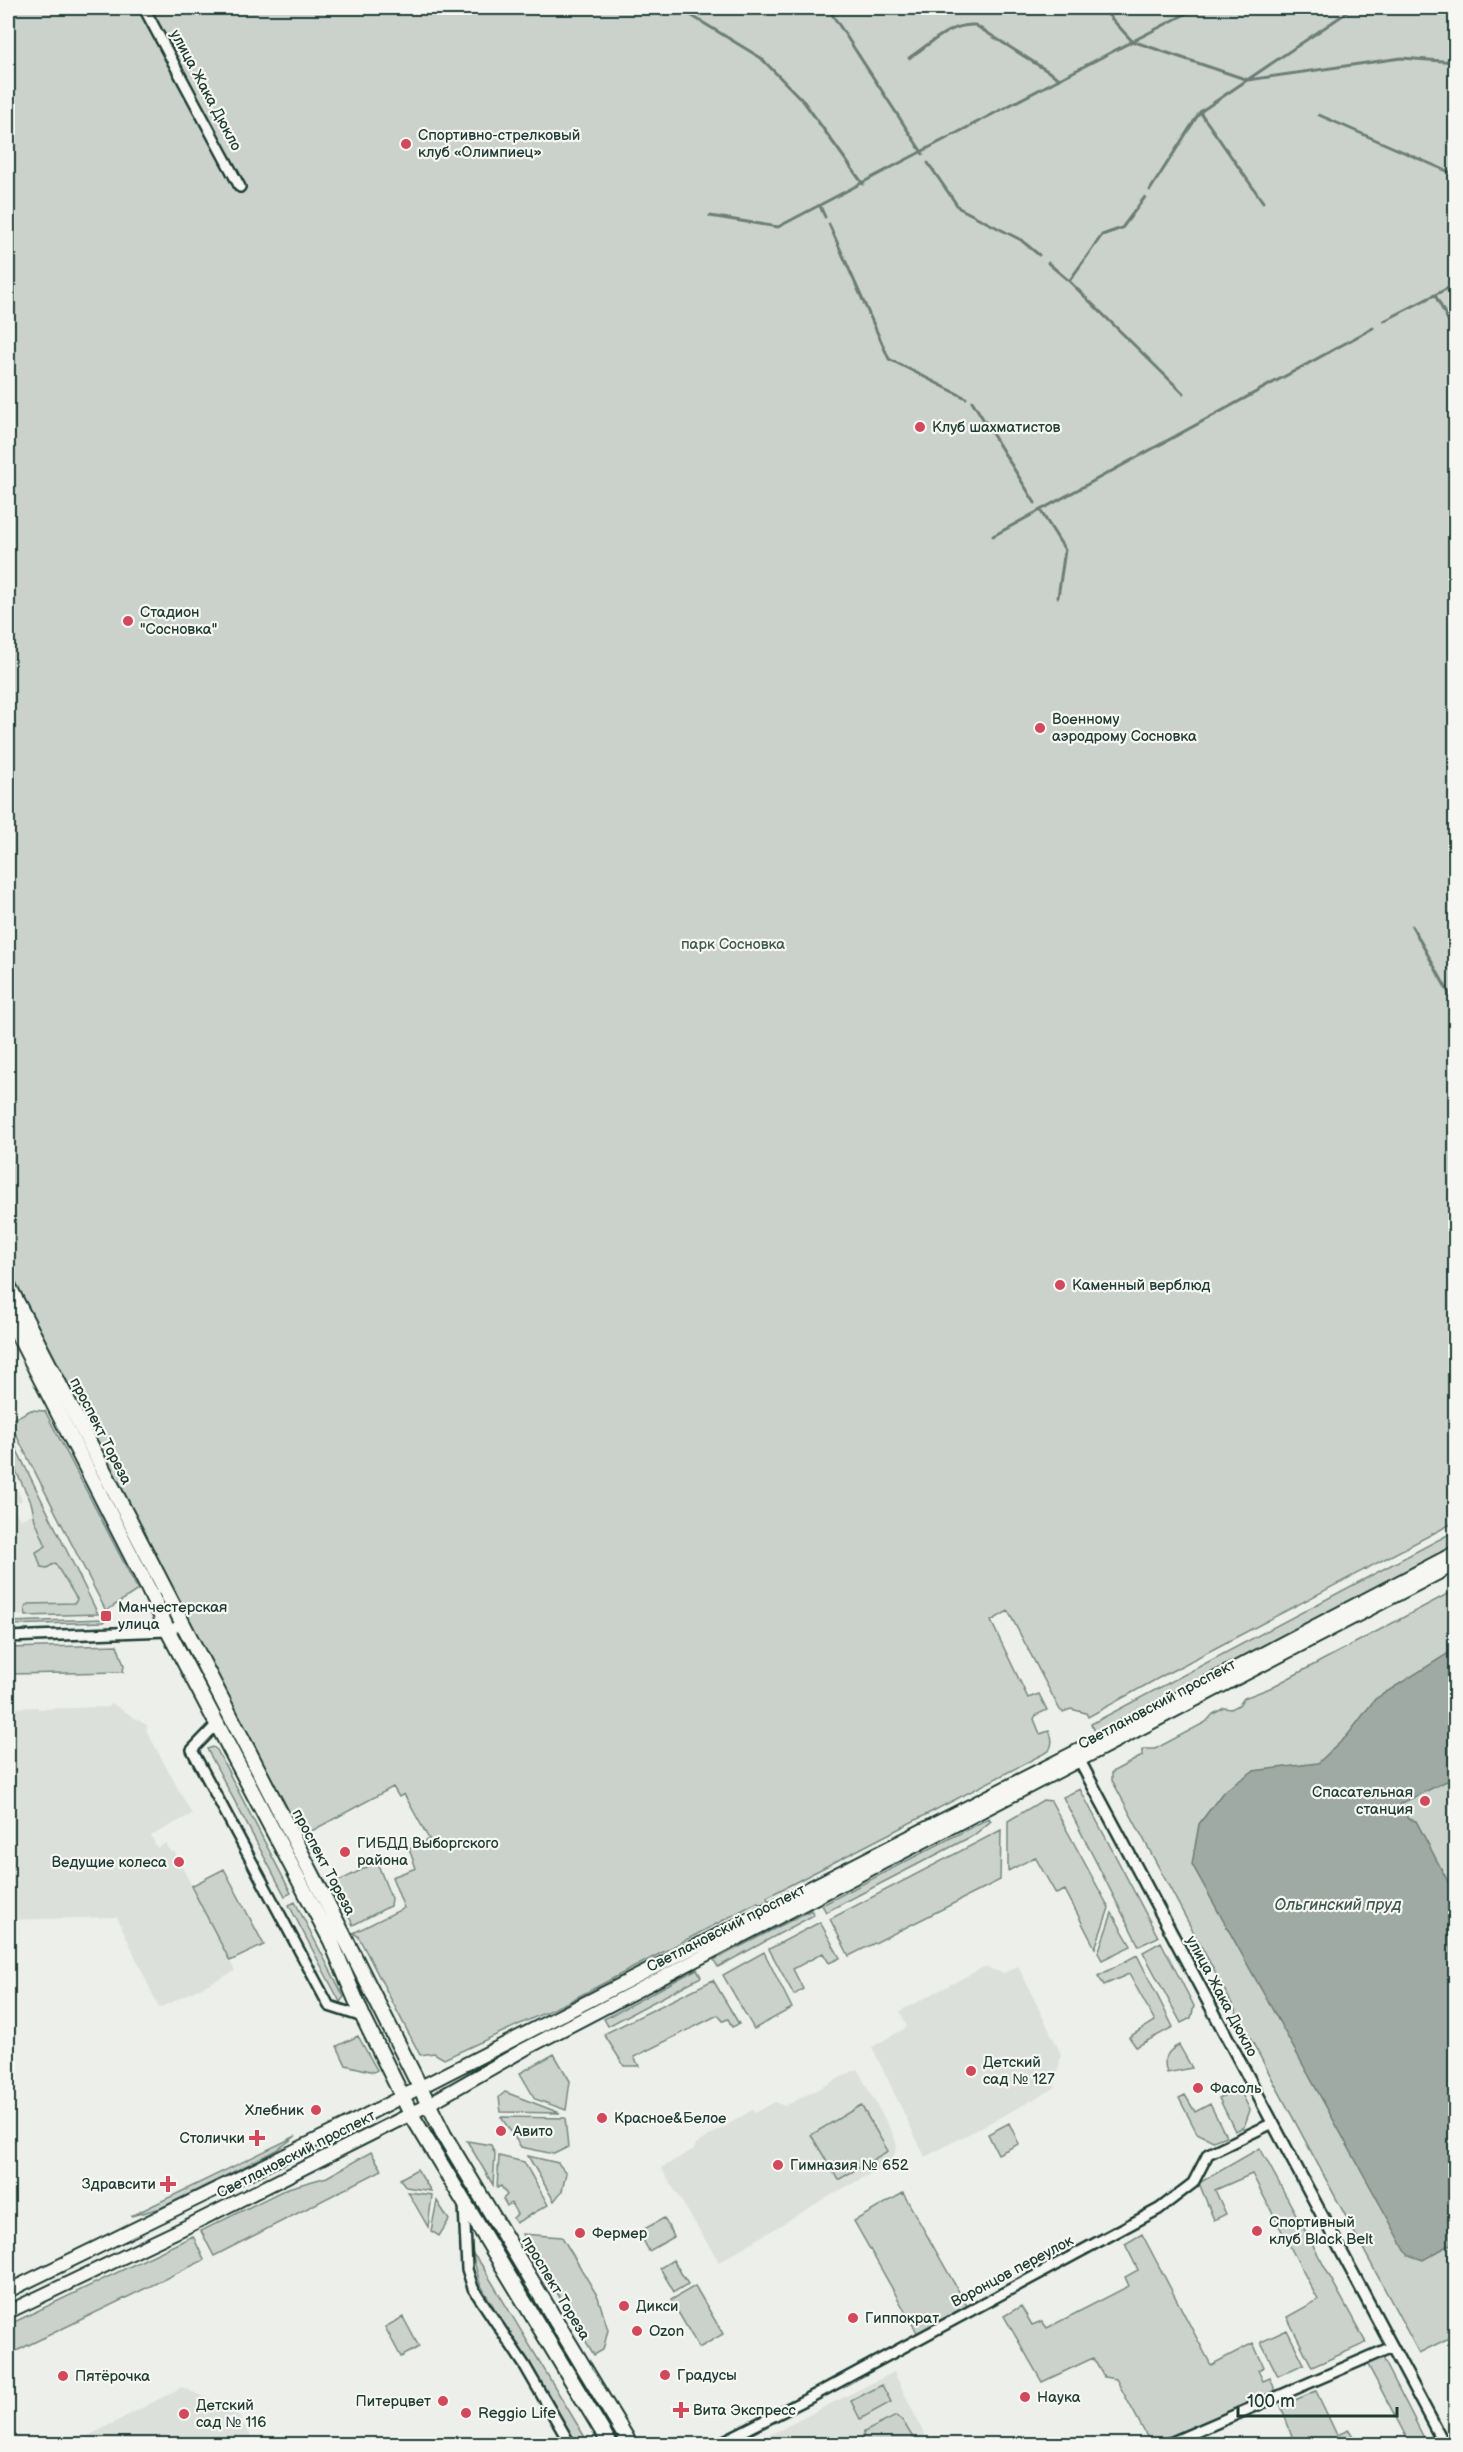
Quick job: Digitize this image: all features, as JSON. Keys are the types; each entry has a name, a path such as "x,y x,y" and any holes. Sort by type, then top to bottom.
{"main road":[{"name":"проспект Тореза","path":"8,1285 444,2134 630,2445"},
{"name":"проспект Тореза","path":"8,1315 168,1631 331,1941 363,2017 401,2096 610,2445"},
{"name":"Светлановский проспект","path":"8,2312 192,2224 411,2114 525,2049 1078,1756 1455,1552"},
{"name":"Светлановский проспект","path":"8,2291 337,2130 1455,1564"}],"street":[{"name":"улица Жака Дюкло","path":"144,8 240,187"},
{"path":"8,1637 168,1631 182,1624"},
{"path":"218,1723 192,1750 329,2006 363,2017"},
{"name":"улица Жака Дюкло","path":"1078,1756 1444,2445"},
{"name":"Воронцов переулок","path":"718,2445 1159,2209 1193,2183 1209,2154 1273,2123"},
{"path":"464,2203 467,2269 473,2288 525,2366 570,2445"},
{"path":"1168,2445 1392,2347"}],"shaded area":[{"path":"12,1479 22,1500 13,1505 20,1520 44,1508 98,1614 8,1616 8,1482"},
{"path":"8,1700 10,1708 38,1707 38,1709 108,1707 111,1703 148,1726 146,1730 192,1814 151,1836 157,1848 166,1843 171,1852 174,1851 235,1971 159,2008 117,1917 8,1920"},
{"name":"Детский сад № 127","path":"1018,1966 1061,2054 1055,2088 925,2157 872,2047 907,2027 900,2011 984,1967 1004,1973"},
{"name":"Гимназия № 652","path":"857,2069 894,2136 897,2147 892,2162 824,2199 719,2262 661,2168 752,2110 755,2113 775,2102 785,2106"},
{"path":"894,2372 929,2444 752,2444 832,2403"},
{"name":"Детский сад № 116","path":"182,2387 236,2412 256,2444 73,2444"}],"green space":[{"name":"парк Сосновка","path":"8,8 1455,8 1455,1522 1088,1717 1086,1713 1071,1709 1063,1712 1060,1710 1008,1611 991,1621 1028,1698 1039,1694 1047,1710 1036,1715 1034,1719 1040,1734 1049,1731 1052,1741 1049,1751 767,1897 768,1901 760,1905 758,1902 568,2002 444,2059 434,2053 420,2055 358,1936 353,1933 404,1908 392,1877 416,1868 409,1849 429,1839 404,1794 399,1797 393,1787 308,1833 295,1828 8,1270"},
{"path":"31,1410 45,1411 138,1590 106,1611 9,1421"},
{"path":"8,1432 98,1614 26,1616 25,1608 29,1604 75,1603 77,1599 55,1563 47,1568 41,1567 36,1552 46,1546 35,1520 31,1502 8,1455"},
{"path":"1455,1531 1455,1548 1098,1736 1091,1724"},
{"name":"Ольгинский пруд","path":"1455,1590 1455,2335 1419,2353 1112,1780 1112,1772 1142,1756 1142,1751 1145,1749 1155,1749 1206,1722 1213,1714 1224,1708 1231,1709 1239,1705 1244,1698 1270,1688"},
{"path":"104,1619 104,1622 8,1625 8,1622"},
{"path":"117,1645 124,1665 123,1672 8,1674 8,1648"},
{"path":"213,1747 217,1750 291,1893 285,1896 207,1749"},
{"path":"1080,1789 1158,1937 1139,1946 1063,1797"},
{"path":"1043,1800 1051,1801 1109,1908 1095,1948 1065,1890 1056,1894 1035,1857 1008,1871 1008,1821"},
{"path":"989,1818 991,1821 974,1835 826,1912 822,1905"},
{"path":"1001,1830 1000,1880 849,1956 830,1919"},
{"path":"377,1862 391,1898 390,1906 353,1925 333,1884"},
{"path":"224,1869 264,1945 230,1961 191,1886"},
{"path":"295,1902 344,1997 340,2002 289,1905"},
{"path":"811,1910 814,1915 718,1967 714,1960"},
{"path":"1112,1913 1131,1946 1102,1960 1098,1953"},
{"path":"820,1922 840,1958 829,1963 823,1953 793,1969 803,1989 794,1995 769,1949"},
{"path":"1161,1942 1194,2006 1191,2018 1181,2023 1143,1952"},
{"path":"764,1952 792,2008 754,2029 723,1975"},
{"path":"1137,1955 1173,2027 1136,2047 1129,2037 1155,2021 1129,1974 1104,1985 1098,1976"},
{"path":"697,1969 701,1977 608,2026 604,2019"},
{"path":"713,1980 739,2024 732,2027 728,2019 723,2021 718,2015 634,2057 639,2066 624,2066 604,2034"},
{"path":"358,2036 377,2070 374,2072 346,2065 337,2046"},
{"path":"1179,2045 1192,2068 1167,2073 1165,2064 1167,2056"},
{"path":"554,2054 570,2081 566,2110 535,2099 520,2073"},
{"path":"1239,2088 1250,2110 1244,2127 1235,2131 1219,2098"},
{"path":"505,2092 560,2113 501,2112 499,2097"},
{"path":"1185,2095 1195,2112 1210,2104 1226,2136 1213,2141 1197,2133 1179,2098"},
{"path":"861,2105 888,2151 838,2180 811,2135"},
{"path":"501,2117 565,2118 568,2147 554,2154 521,2147"},
{"path":"1009,2123 1019,2144 998,2154 988,2134"},
{"path":"296,2136 277,2150 161,2208 131,2216"},
{"path":"467,2141 491,2145 495,2154 493,2185"},
{"path":"1260,2148 1366,2343 1312,2367 1287,2317 1318,2300 1252,2174 1215,2190 1226,2214 1214,2220 1199,2183"},
{"path":"371,2152 382,2170 214,2256 201,2231 288,2188 327,2177"},
{"path":"499,2156 524,2162 548,2205 516,2223 513,2218 517,2214 511,2203 507,2206 503,2199 507,2195 501,2186 497,2188"},
{"path":"528,2156 558,2163 566,2173 562,2191 554,2201"},
{"path":"417,2169 431,2191 406,2187 400,2179"},
{"path":"408,2192 432,2195 428,2227"},
{"path":"903,2193 967,2306 918,2334 854,2221"},
{"path":"437,2201 449,2220 439,2236 431,2231"},
{"path":"664,2218 674,2237 649,2251 639,2232"},
{"path":"522,2234 562,2237 598,2297 608,2330 603,2350 594,2355"},
{"path":"1142,2234 1211,2365 1253,2343 1264,2367 1258,2370 1263,2381 1270,2378 1276,2392 1151,2444 1116,2379 1104,2377 1093,2358 1042,2382 1004,2316 1021,2306 1032,2325 1042,2321 1047,2328 1129,2286 1125,2277 1138,2270 1125,2244"},
{"path":"193,2236 204,2260 8,2355 8,2325"},
{"path":"472,2253 481,2264 589,2444 574,2444 480,2284"},
{"path":"673,2260 688,2284 674,2292 660,2268"},
{"path":"695,2286 723,2334 699,2348 671,2300"},
{"path":"403,2317 419,2347 401,2357 385,2327"},
{"path":"1287,2330 1304,2364 1278,2376 1261,2342"},
{"path":"1382,2356 1426,2442 1410,2444 1367,2363"},
{"path":"882,2385 891,2402 860,2419 851,2401"},
{"path":"1316,2391 1337,2435 1349,2430 1358,2444 1284,2444 1283,2442 1292,2436 1281,2406"},
{"path":"896,2416 902,2420 917,2444 863,2444 864,2432"}],"water":[{"name":"Ольгинский пруд","path":"1455,1649 1455,1777 1400,1804 1408,1819 1416,1821 1455,1895 1455,2242 1423,2260 1408,2255 1192,1864 1199,1824 1223,1792 1253,1771 1318,1763 1347,1736 1375,1699"}],"waterway":[{"path":"679,8 761,58 804,102 863,184"},
{"path":"828,8 923,154"},
{"path":"1102,8 1132,41 1248,80 1401,58 1456,62"},
{"path":"1071,73 1197,8"},
{"path":"1378,8 1456,15"},
{"path":"1150,190 1200,112 1346,13"},
{"path":"909,58 948,31 957,27 975,25 1060,79"},
{"path":"710,216 778,227 1069,74"},
{"path":"1200,112 1263,202"},
{"path":"1319,115 1456,175"},
{"path":"928,163 959,208 1021,240 1039,255"},
{"path":"1070,280 1102,235 1122,228 1145,197"},
{"path":"820,206 825,217"},
{"path":"829,224 889,359 966,398"},
{"path":"1048,263 1183,393"},
{"path":"1384,321 1456,284"},
{"path":"1435,295 1456,335"},
{"path":"993,536 1373,328"},
{"path":"972,401 1035,503"},
{"path":"1040,510 1065,550 1058,597"},
{"path":"1412,926 1456,1006"},
{"path":"1450,1119 1456,1116"}],"place":[{"name":"Спортивно-стрелковый клуб «Олимпиец»","path":"406,144"},
{"name":"Клуб шахматистов","path":"920,427"},
{"name":"Стадион \"Сосновка\"","path":"128,621"},
{"name":"Военному аэродрому Сосновка","path":"1040,728"},
{"name":"Каменный верблюд","path":"1060,1285"},
{"name":"Манчестерская улица","path":"106,1616"},
{"name":"Спасательная станция","path":"1425,1801"},
{"name":"ГИБДД Выборгского района","path":"345,1852"},
{"name":"Ведущие колеса","path":"179,1862"},
{"name":"Детский сад № 127","path":"971,2071"},
{"name":"Фасоль","path":"1198,2088"},
{"name":"Хлебник","path":"316,2110"},
{"name":"Красное&Белое","path":"602,2118"},
{"name":"Авито","path":"501,2131"},
{"name":"Столички","path":"257,2138"},
{"name":"Гимназия № 652","path":"778,2165"},
{"name":"Здравсити","path":"168,2184"},
{"name":"Спортивный клуб Black Belt","path":"1257,2231"},
{"name":"Фермер","path":"580,2233"},
{"name":"Дикси","path":"624,2306"},
{"name":"Гиппократ","path":"853,2318"},
{"name":"Ozon","path":"637,2331"},
{"name":"Градусы","path":"665,2375"},
{"name":"Пятёрочка","path":"63,2376"},
{"name":"Наука","path":"1025,2397"},
{"name":"Питерцвет","path":"443,2401"},
{"name":"Вита Экспресс","path":"681,2410"},
{"name":"Reggio Life","path":"466,2413"},
{"name":"Детский сад № 116","path":"184,2414"}]}
